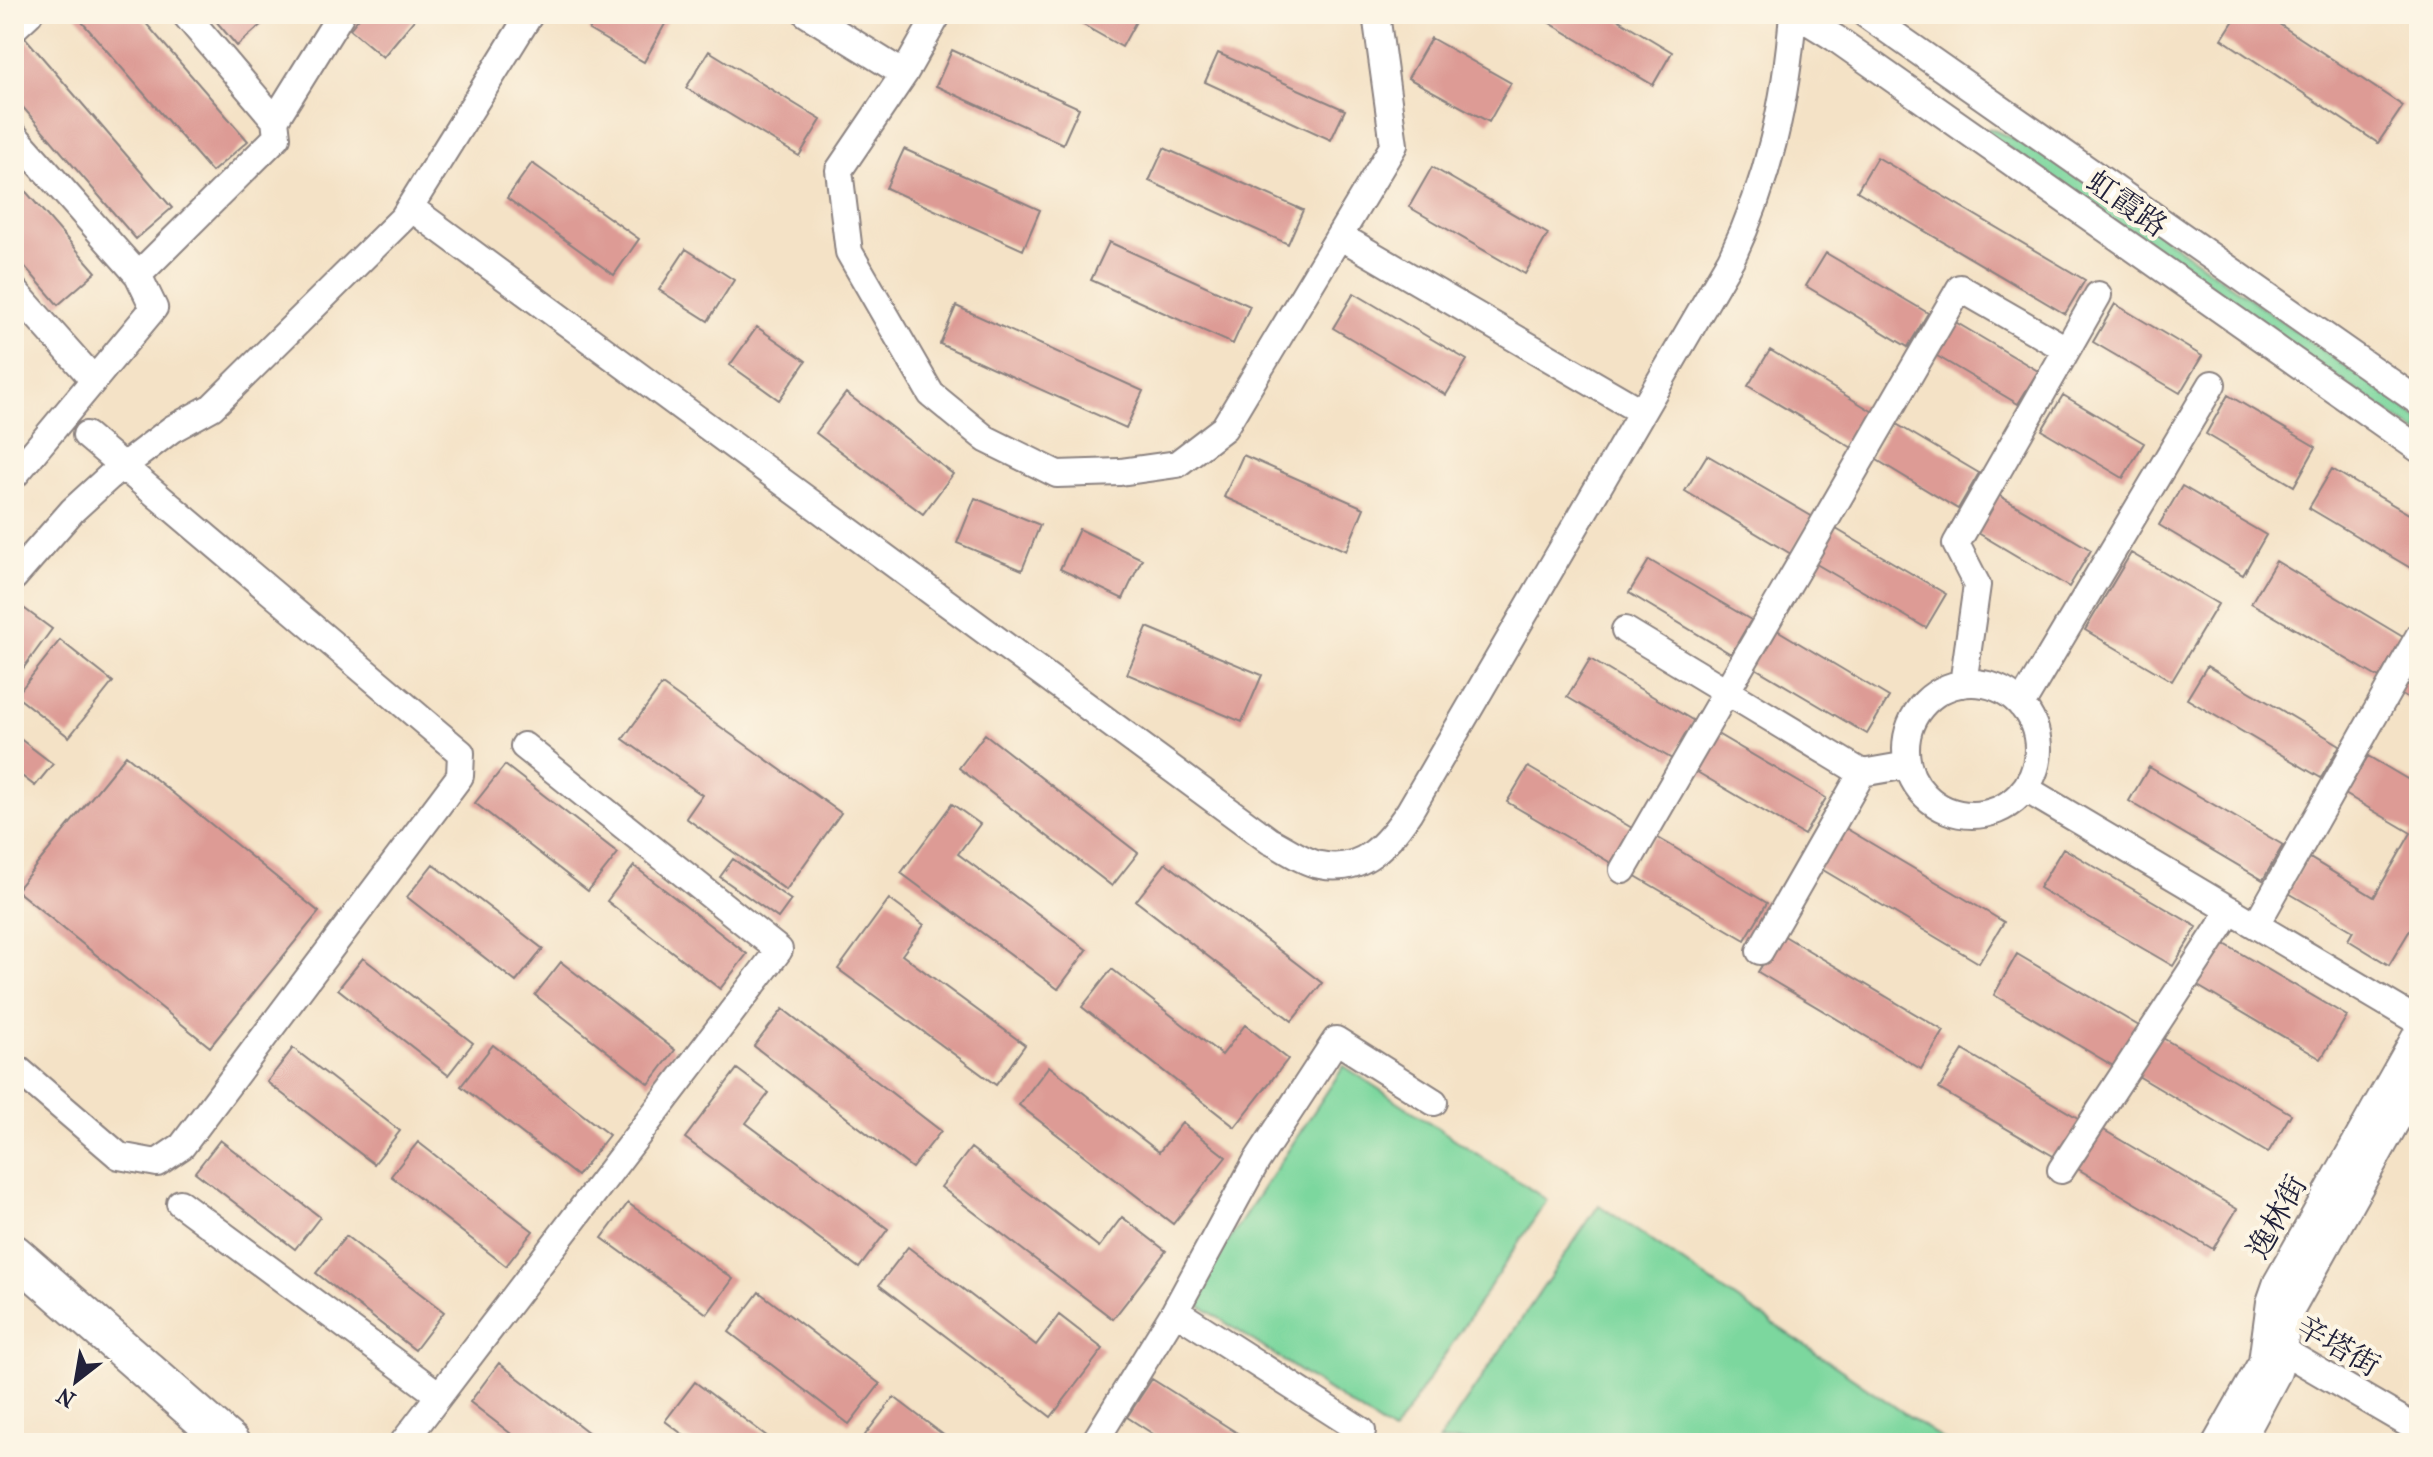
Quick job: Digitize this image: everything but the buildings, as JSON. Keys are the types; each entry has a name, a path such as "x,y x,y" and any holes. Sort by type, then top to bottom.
{"highway":[{"path":"14,1254 230,1443"},
{"path":"14,1288 191,1443"}],"street":[{"path":"14,28 29,14"},
{"path":"138,275 277,137 275,120 185,14"},
{"path":"275,120 341,14"},
{"path":"14,577 73,510 172,429 212,407 411,208 463,116 530,14"},
{"path":"807,14 904,74"},
{"path":"938,14 904,74 839,170 849,252 931,394 986,439 1057,474 1120,472 1177,464 1224,428 1394,145 1376,14"},
{"path":"411,208 1270,841 1319,865 1354,864 1376,854 1390,839 1731,259 1756,205 1782,111 1794,14"},
{"name":"虹霞路","path":"1794,14 1848,47 2419,449"},
{"name":"虹霞路","path":"1865,14 2419,402"},
{"path":"1891,14 1920,53"},
{"path":"14,135 138,275 154,308 94,380 18,460"},
{"path":"1340,236 1642,412"},
{"path":"1623,870 1960,288 2066,349"},
{"path":"14,290 94,380"},
{"path":"1963,684 1977,585 1956,544 2098,295"},
{"path":"2021,705 2212,384"},
{"path":"14,1066 119,1156 157,1163 182,1146 460,776 461,753 86,435"},
{"path":"1625,630 1862,773 1908,765"},
{"path":"2256,925 2419,636"},
{"path":"1963,684 1995,687 2021,705 2036,731 2039,751 2035,771 2026,789 2009,805 1988,814 1965,816 1943,809 1924,796 1908,765 1908,732 1918,711 1934,695 1963,684"},
{"path":"403,1443 779,950 524,746"},
{"path":"1760,951 1862,773"},
{"path":"2026,789 2419,1022"},
{"path":"2061,1170 2231,910"},
{"name":"逸林街","path":"2240,1443 2270,1392 2275,1346 2270,1302 2277,1282 2419,1030"},
{"path":"1094,1443 1175,1311 1256,1162 1336,1040 1434,1102"},
{"name":"逸林街","path":"2216,1443 2284,1331 2294,1303 2419,1081"},
{"path":"180,1203 439,1395"},
{"path":"1175,1311 1362,1431 1354,1443"},
{"name":"辛塔街","path":"2275,1346 2419,1430"}],"green space":[{"path":"1989,128 2044,152 2419,419 2419,434 1986,132"},
{"path":"1344,1066 1547,1200 1393,1433 1190,1299"},
{"path":"1599,1205 1948,1443 1439,1441"}]}
